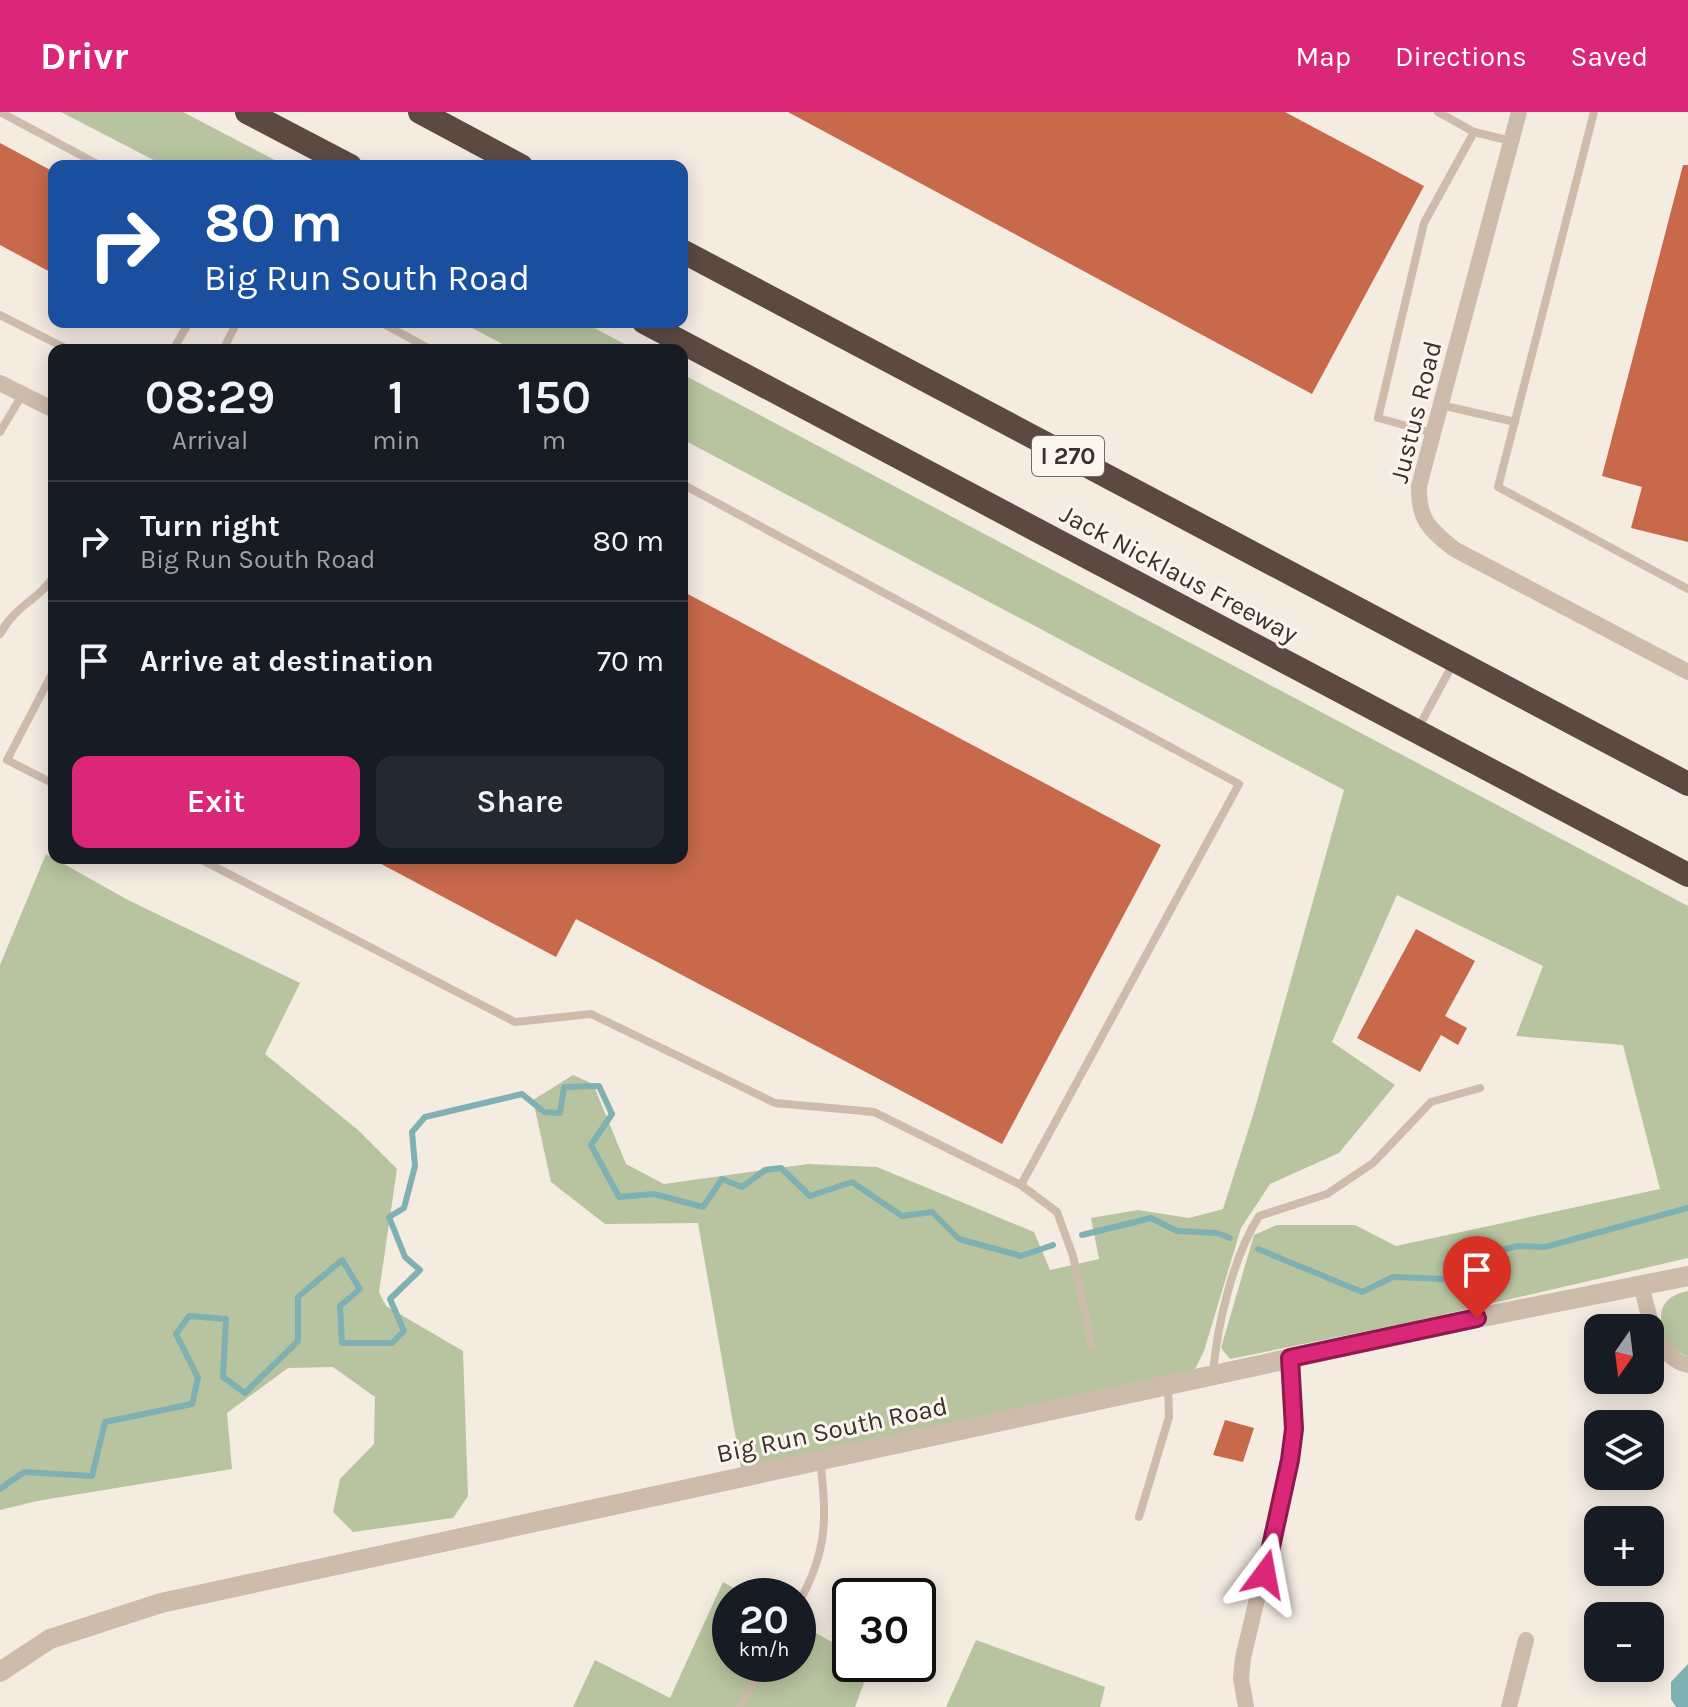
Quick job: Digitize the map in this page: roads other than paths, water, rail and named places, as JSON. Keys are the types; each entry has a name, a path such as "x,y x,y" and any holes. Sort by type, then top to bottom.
{"highway":[{"path":"247,112 339,160"},
{"path":"420,112 510,160"},
{"name":"Jack Nicklaus Freeway","path":"688,254 1688,784"},
{"name":"Jack Nicklaus Freeway","path":"655,328 685,344"},
{"name":"Jack Nicklaus Freeway","path":"688,345 1688,875"}],"street":[{"name":"Justus Road","path":"1519,112 1419,486 1419,511 1428,528 1454,549 1688,672"},
{"path":"0,383 48,407"},
{"name":"Big Run South Road","path":"0,1672 50,1639 161,1603 1290,1358 1688,1276"},
{"path":"1641,1286 1660,1346 1673,1359 1688,1365"},
{"path":"1246,1707 1241,1678 1243,1658 1290,1460 1294,1429 1290,1358"},
{"path":"1509,1707 1526,1640"}],"lane":[{"path":"0,112 90,160"},
{"path":"1438,112 1474,132 1511,141"},
{"path":"1594,112 1498,487 1688,589"},
{"path":"1433,433 1378,418 1424,223 1474,132"},
{"path":"0,315 57,344"},
{"path":"391,328 421,344"},
{"path":"0,432 23,394"},
{"path":"1441,405 1515,422"},
{"path":"688,487 1239,784 1021,1185"},
{"path":"0,634 11,613 48,585"},
{"path":"1416,732 1455,660"},
{"path":"48,681 7,760 48,781"},
{"path":"210,864 515,1022 591,1014 775,1103 874,1112 1021,1185 1057,1212 1073,1256 1092,1347"},
{"path":"1213,1375 1216,1339 1247,1235 1259,1216 1327,1194 1373,1163 1431,1102 1480,1088"},
{"path":"1139,1517 1169,1417 1168,1385"},
{"path":"810,1578 824,1546 827,1514 820,1459"},
{"path":"740,1707 754,1682"}],"water":[{"path":"1688,1664 1688,1707 1676,1707 1671,1699 1671,1682"}],"waterway":[{"path":"0,1489 24,1472 92,1476 105,1422 192,1404 198,1378 176,1334 189,1316 226,1319 223,1377 245,1393 298,1341 298,1297 342,1260 360,1289 340,1306 342,1343 392,1343 404,1331 390,1299 420,1270 405,1257 389,1217 404,1208 415,1166 412,1132 425,1117 522,1094 544,1112 560,1113 564,1087 599,1086 612,1114 591,1145 619,1197 654,1194 703,1207 722,1179 742,1187 765,1170 781,1168 810,1196 852,1182 902,1216 932,1212 959,1239 1021,1256 1053,1245"},
{"path":"1258,1249 1362,1292 1393,1277 1444,1279 1472,1257 1518,1246 1545,1247 1688,1208"},
{"path":"1082,1235 1151,1218 1177,1231 1217,1233 1230,1238"}]}
